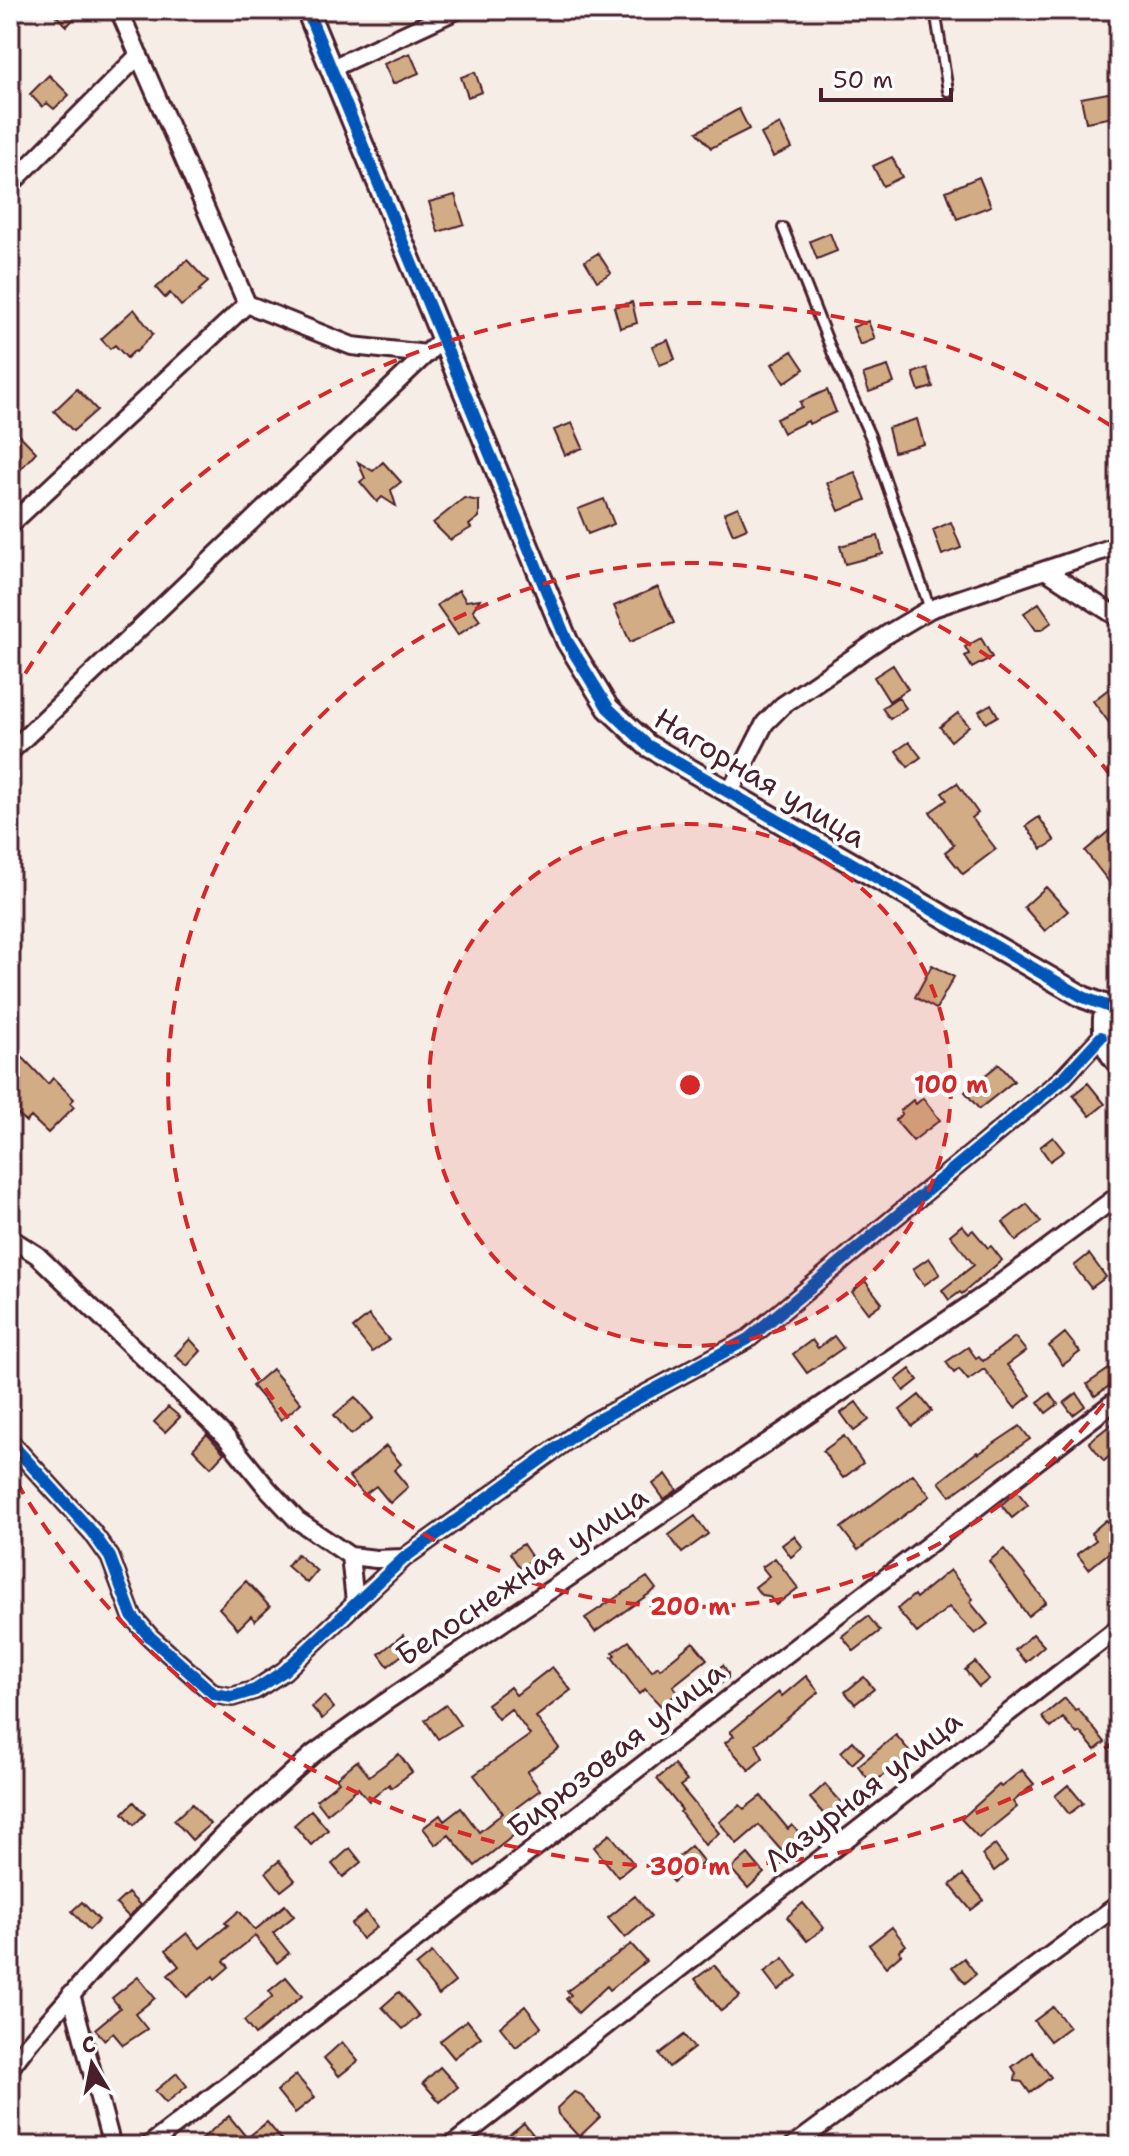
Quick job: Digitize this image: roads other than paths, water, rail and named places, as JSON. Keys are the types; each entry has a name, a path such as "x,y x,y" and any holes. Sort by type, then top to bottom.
{"street":[{"path":"119,10 247,304 352,346 427,354"},
{"name":"Нагорная улица","path":"307,10 567,641 608,708 647,745 729,794 1083,997 1115,1006"},
{"path":"332,68 457,10"},
{"path":"10,185 139,55"},
{"path":"10,525 247,304"},
{"path":"10,752 443,338"},
{"path":"729,794 765,723 783,705 886,635 930,609 1119,545"},
{"path":"1045,570 1119,618"},
{"path":"1115,1006 1102,1018 1101,1037 1107,1054 1119,1067"},
{"path":"10,1442 92,1532 110,1557 132,1616 150,1637 214,1694 232,1697 255,1690 284,1671 404,1558 590,1424 748,1339 1064,1077 1101,1037"},
{"name":"Белоснежная улица","path":"10,2068 71,1994 223,1835 313,1754 990,1291 1119,1195"},
{"path":"10,1238 37,1255 225,1436 297,1520 350,1556 404,1558"},
{"name":"Бирюзовая улица","path":"148,2146 1119,1398"},
{"path":"350,1556 355,1602"},
{"name":"Лазурная улица","path":"451,2146 1119,1627"},
{"path":"793,2146 1119,1904"},
{"path":"71,1994 112,2146"}],"lane":[{"path":"935,10 948,91"},
{"path":"783,228 833,354 870,436 930,609"}]}
